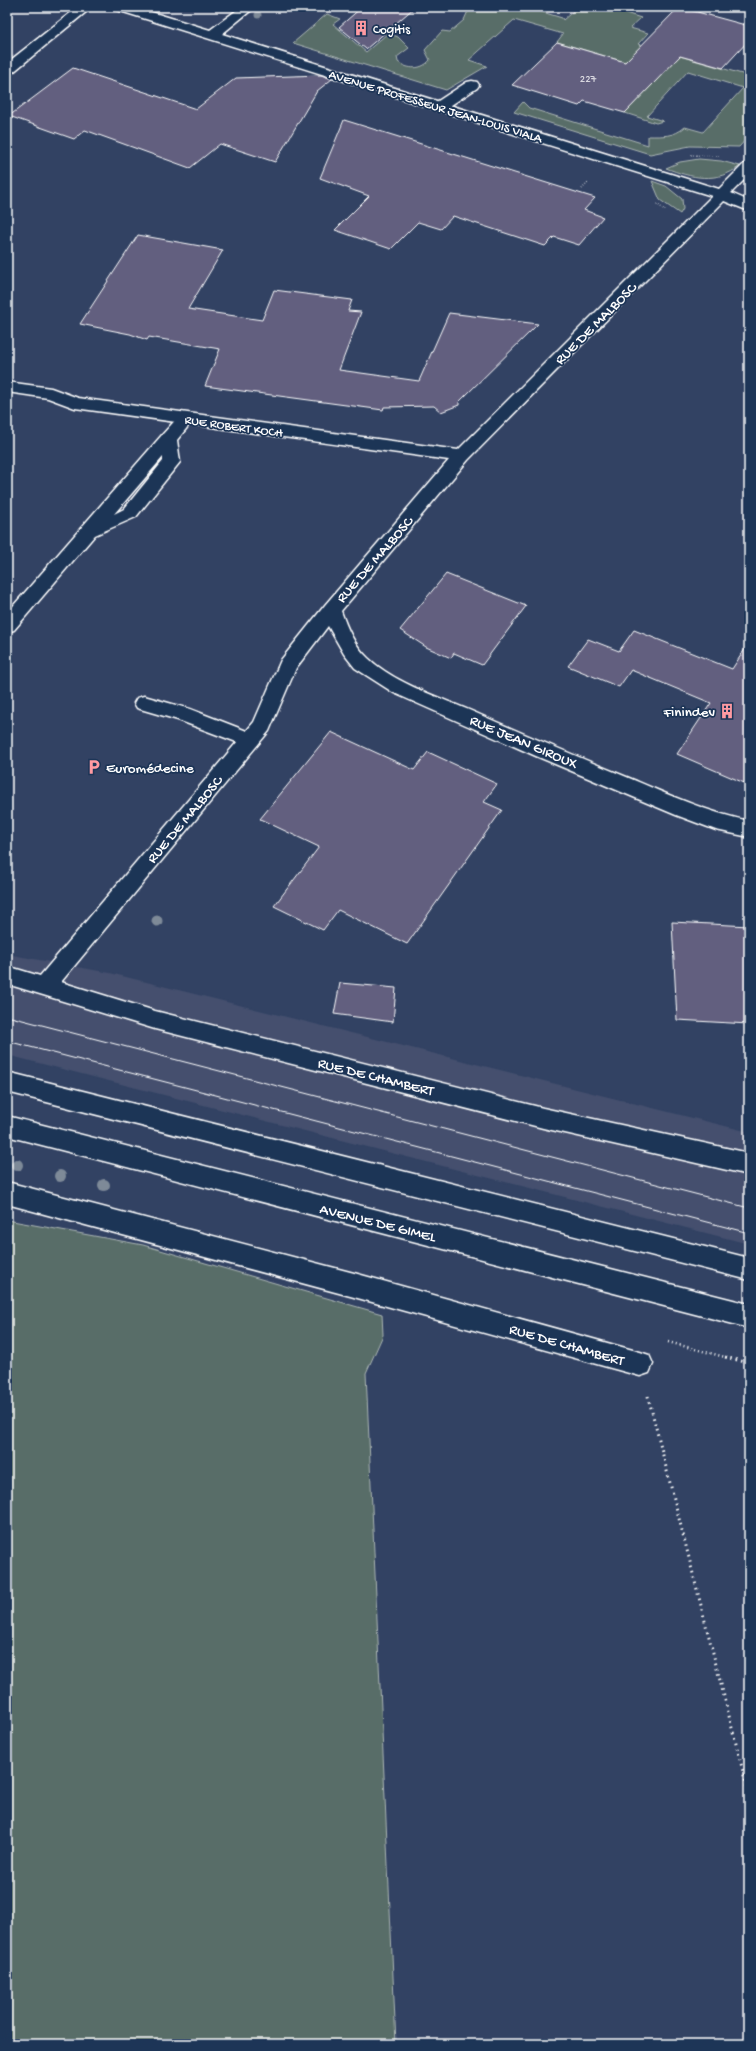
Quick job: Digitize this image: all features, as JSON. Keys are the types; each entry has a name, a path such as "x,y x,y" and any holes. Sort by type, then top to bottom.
{"street":[{"path":"7,70 86,7"},
{"name":"AVENUE PROFESSEUR JEAN-LOUIS VIALA","path":"122,7 720,194 749,207"},
{"path":"212,35 249,7"},
{"path":"440,106 472,85"},
{"name":"RUE DE MALBOSC","path":"44,987 262,726 288,665 331,610 462,456 720,194 749,167"},
{"name":"RUE ROBERT KOCH","path":"7,387 51,393 76,403 462,456"},
{"path":"7,625 186,419"},
{"name":"RUE JEAN GIROUX","path":"331,610 335,621 356,657 367,668 388,681 482,724 683,809 716,822 749,829"},
{"path":"144,703 183,714 250,740"},
{"name":"RUE DE CHAMBERT","path":"7,975 155,1020 543,1118 749,1164"},
{"path":"7,1082 749,1269"},
{"name":"AVENUE DE GIMEL","path":"7,1126 749,1316"},
{"name":"RUE DE CHAMBERT","path":"7,1193 354,1285 640,1364"}],"path":[{"path":"640,1364 749,1795"}],"shaded area":[{"path":"7,954 110,973 749,1132 749,1244 7,1055"}],"green space":[{"path":"526,7 562,18 563,20 578,7 619,7 616,10 641,18 630,28 648,33 638,44 749,76 749,136 739,147 690,146 650,154 514,112 523,102 529,108 648,145 648,136 663,136 677,133 685,127 703,132 743,88 688,71 647,116 663,121 656,123 625,113 663,73 557,42 563,34 514,20 469,60 487,66 446,90 293,43 327,14 340,19 333,24 366,52 388,33 398,37 409,48 397,57 398,62 410,68 415,68 423,66 430,60 425,50 442,31 450,32 464,20 468,11 462,8"},
{"path":"699,159 721,161 740,166 731,172 722,175 704,178 694,177 666,168 680,162"},
{"path":"652,181 666,186 682,199 683,209 680,214 660,200"},
{"path":"7,1220 143,1245 382,1314 383,1335 366,1373 396,2044 7,2044"}],"building":[{"name":"Cogitis","path":"362,7 415,7 366,49 339,27"},
{"path":"679,7 749,26 749,40 723,68 680,56 625,113 584,101 579,106 512,85 557,42 625,62"},
{"path":"73,68 196,109 236,78 321,75 332,79 317,91 275,162 220,144 190,168 85,130 74,139 9,116"},
{"path":"344,120 595,198 584,210 603,217 579,245 554,237 545,246 453,216 441,229 418,222 391,249 335,230 369,196 320,178"},
{"path":"138,235 223,250 188,309 262,320 274,290 352,300 348,311 361,312 339,370 419,381 449,313 538,324 459,402 459,405 441,412 434,406 384,407 383,410 205,386 220,349 149,337 147,340 130,334 80,324"},
{"path":"446,574 526,606 482,665 454,653 451,658 426,647 400,630"},
{"path":"634,630 732,669 749,643 749,785 677,754 711,703 631,670 619,687 568,666 588,639 619,651"},
{"path":"331,732 414,770 428,752 497,784 484,802 502,810 407,944 338,910 323,930 274,906 319,847 260,819"},
{"path":"672,922 749,926 749,1024 677,1020"},
{"path":"340,983 396,988 393,1022 334,1014"}],"tram line":[{"path":"7,1016 749,1208"},
{"path":"7,1041 749,1233"}],"place":[{"name":"Cogitis","path":"361,28"},
{"name":"Finindev","path":"727,711"},
{"name":"Euromédecine","path":"94,767"}]}
